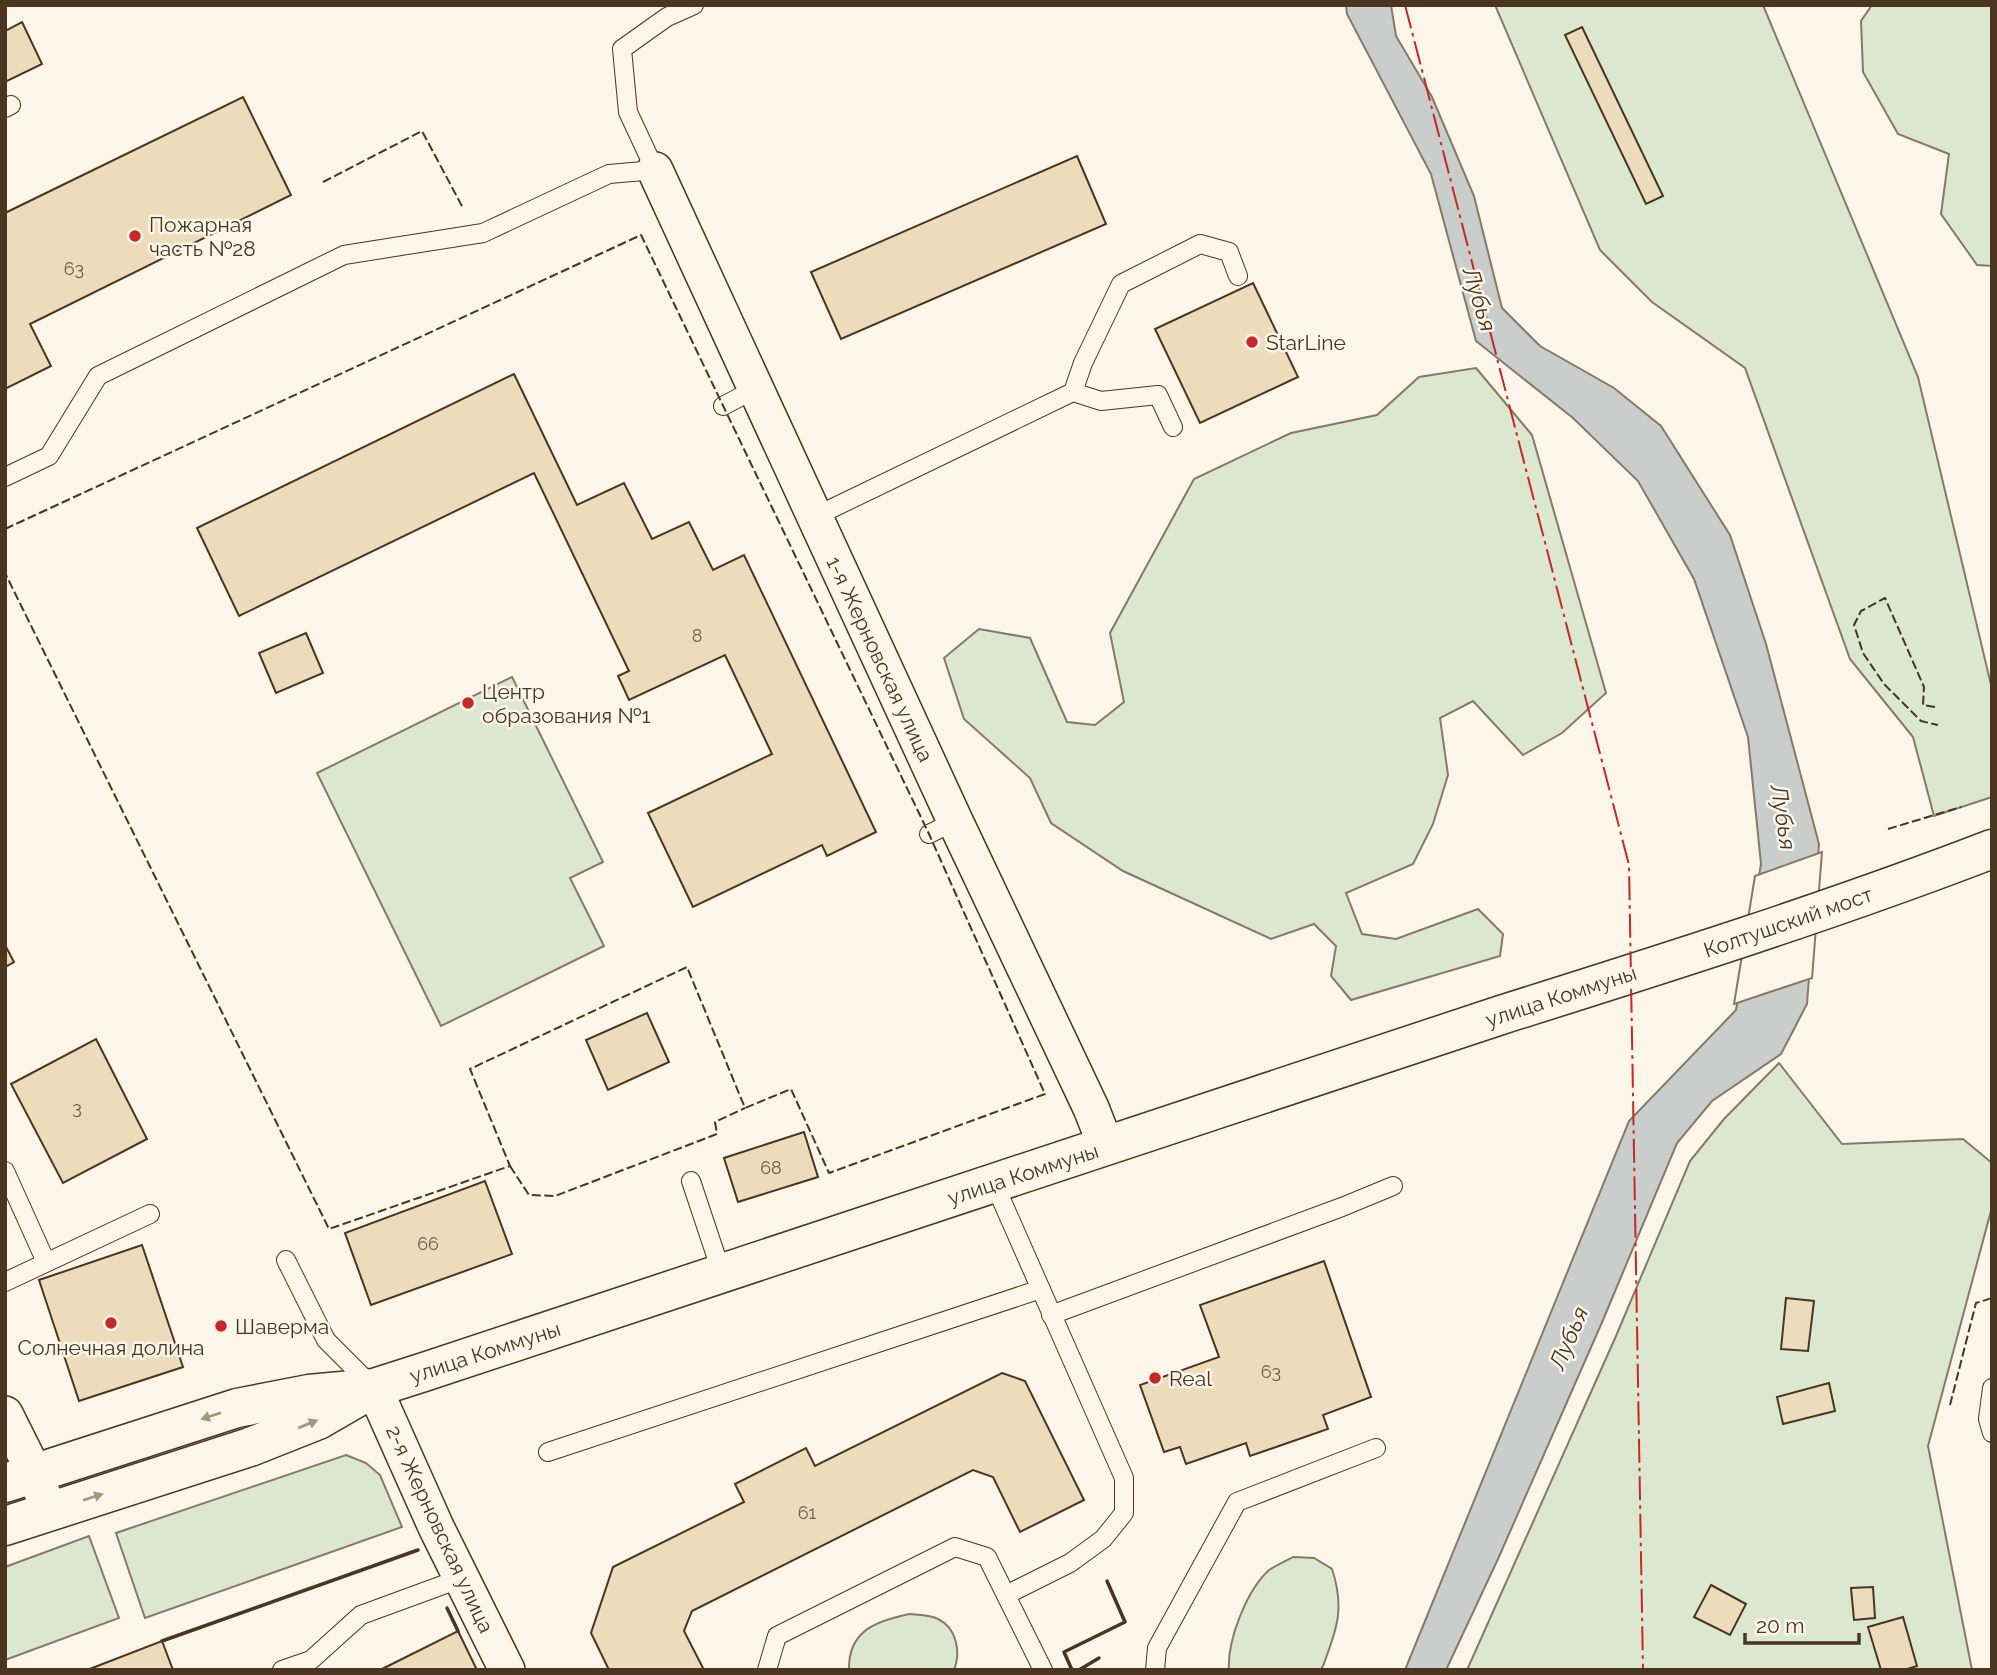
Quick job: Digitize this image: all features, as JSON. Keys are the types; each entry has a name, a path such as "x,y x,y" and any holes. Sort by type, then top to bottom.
{"main road":[{"name":"Колтушский мост","path":"1672,961 1905,882 1992,849"},
{"name":"улица Коммуны","path":"5,1526 250,1447 318,1420 374,1388 1672,961"},
{"name":"улица Коммуны","path":"20,1479 237,1408 309,1394 374,1388"}],"street":[{"name":"1-я Жерновская улица","path":"655,170 814,517 942,827 1091,1108 1106,1146"},
{"name":"2-я Жерновская улица","path":"374,1388 436,1527 507,1670"},
{"path":"5,1414 20,1479 49,1511"}],"lane":[{"path":"5,478 49,456 98,376 344,255 483,233 609,174 655,170 628,112 622,49 667,17 694,5"},
{"path":"1073,392 1083,363 1121,284 1200,244 1229,252 1238,276"},
{"path":"723,406 755,389"},
{"path":"814,517 1073,392 1101,401 1158,396 1173,427"},
{"path":"5,1171 46,1262"},
{"path":"691,1181 722,1274"},
{"path":"994,1183 1124,1478 1124,1513 1103,1539 1070,1563 1006,1595"},
{"path":"1051,1314 1393,1186"},
{"path":"5,1282 150,1214"},
{"path":"286,1260 326,1340 374,1388"},
{"path":"548,1452 1041,1289"},
{"path":"1992,1388 1988,1419 1992,1433"},
{"path":"1155,1670 1157,1648 1237,1502 1376,1448"},
{"path":"767,1670 777,1636 955,1547 987,1557 1043,1670"},
{"path":"282,1670 314,1665 361,1615 462,1578"}],"green space":[{"path":"1495,5 1763,5 1918,377 1992,689 1992,797 1934,816 1913,737 1850,659 1745,368 1652,302 1600,250"},
{"path":"1872,5 1992,5 1992,266 1977,265 1941,214 1949,154 1898,134 1863,72 1861,21"},
{"path":"1476,368 1532,435 1606,693 1562,733 1523,755 1473,701 1440,718 1448,775 1433,824 1413,864 1346,893 1362,934 1396,939 1478,909 1503,934 1500,956 1351,1000 1331,976 1336,946 1314,924 1271,939 1123,871 1051,823 1030,778 964,719 944,658 979,629 1030,638 1067,722 1095,725 1124,702 1110,633 1194,479 1291,433 1377,415 1419,377"},
{"path":"512,677 603,862 570,878 604,946 441,1026 317,773"},
{"path":"1779,1063 1842,1144 1963,1139 1992,1163 1992,1207 1928,1446 1972,1670 1467,1670 1616,1336 1690,1161 1724,1119"},
{"path":"346,1455 366,1463 380,1475 402,1527 145,1618 116,1533"},
{"path":"89,1536 119,1618 5,1660 5,1567"},
{"path":"1293,1557 1314,1558 1332,1569 1336,1583 1338,1618 1323,1666 1320,1670 1229,1670 1235,1630 1253,1590 1269,1570"},
{"path":"909,1614 935,1618 950,1628 957,1649 954,1670 849,1670 853,1645 859,1637 876,1624"}],"water":[{"name":"Лубья","path":"1346,5 1391,5 1396,36 1432,97 1474,196 1502,308 1540,346 1614,388 1661,426 1730,535 1766,644 1819,844 1807,1004 1781,1054 1712,1101 1677,1143 1603,1320 1446,1670 1405,1670 1629,1121 1736,1010 1761,864 1748,737 1694,579 1638,481 1573,418 1476,341 1431,174 1347,14"}],"pier":[{"path":"1822,852 1812,978 1734,1004 1755,876"}],"building":[{"path":"22,22 42,64 5,82 5,31"},
{"path":"1582,27 1663,196 1646,204 1565,35"},
{"path":"243,97 291,195 30,324 51,366 5,389 5,213"},
{"path":"1077,156 1106,224 841,339 811,272"},
{"path":"1253,283 1298,377 1200,423 1155,329"},
{"path":"514,374 577,505 624,483 652,539 689,522 713,570 744,555 876,832 827,856 822,845 693,907 648,813 772,754 725,655 629,700 618,676 629,671 534,473 239,616 197,528"},
{"path":"306,633 323,673 276,693 259,653"},
{"path":"5,945 14,962 5,967"},
{"path":"647,1013 669,1062 608,1090 586,1040"},
{"path":"96,1039 147,1139 63,1183 11,1084"},
{"path":"804,1132 818,1177 738,1202 724,1158"},
{"path":"485,1181 512,1254 371,1305 345,1233"},
{"name":"Солнечная долина","path":"142,1245 183,1367 79,1401 39,1280"},
{"path":"1324,1261 1371,1397 1323,1415 1328,1429 1250,1456 1246,1443 1186,1464 1180,1447 1164,1452 1140,1385 1219,1357 1200,1305"},
{"path":"1786,1298 1814,1301 1808,1351 1781,1349"},
{"path":"1002,1373 1025,1381 1084,1500 1020,1532 993,1477 973,1470 692,1611 684,1631 704,1670 609,1670 591,1633 613,1567 744,1502 735,1484 806,1448 815,1466"},
{"path":"1829,1383 1835,1411 1783,1424 1777,1397"},
{"path":"1711,1585 1746,1604 1730,1635 1694,1617"},
{"path":"1873,1587 1875,1618 1854,1620 1851,1588"},
{"path":"1903,1617 1917,1666 1904,1670 1881,1670 1868,1627"},
{"path":"458,1631 477,1670 380,1670"},
{"path":"162,1641 173,1670 87,1670"}],"fence":[{"path":"323,182 422,131 463,208"},
{"path":"5,529 641,235 929,834 1045,1094 829,1173 791,1089 745,1108 687,967 470,1069 510,1166 329,1229 5,573"},
{"path":"1935,707 1923,705 1924,687 1885,598 1861,611 1854,625 1863,653 1884,684 1921,721 1938,725"},
{"path":"1888,829 1961,807"},
{"path":"510,1166 529,1195 555,1196 717,1134 715,1122 745,1108"},
{"path":"1950,1405 1976,1303 1992,1298"}],"wall":[{"path":"162,1641 418,1550"},
{"path":"1072,1670 1064,1652 1125,1622 1107,1581"},
{"path":"447,1608 458,1631"},
{"path":"1079,1670 1099,1658"}],"power":[{"path":"1405,5 1629,865 1643,1670"}],"place":[{"name":"Пожарная часть №28","path":"135,236"},
{"name":"StarLine","path":"1252,342"},
{"name":"Центр образования №1","path":"468,703"},
{"name":"Солнечная долина","path":"111,1323"},
{"name":"Шаверма","path":"221,1326"},
{"name":"Real","path":"1155,1378"}]}
